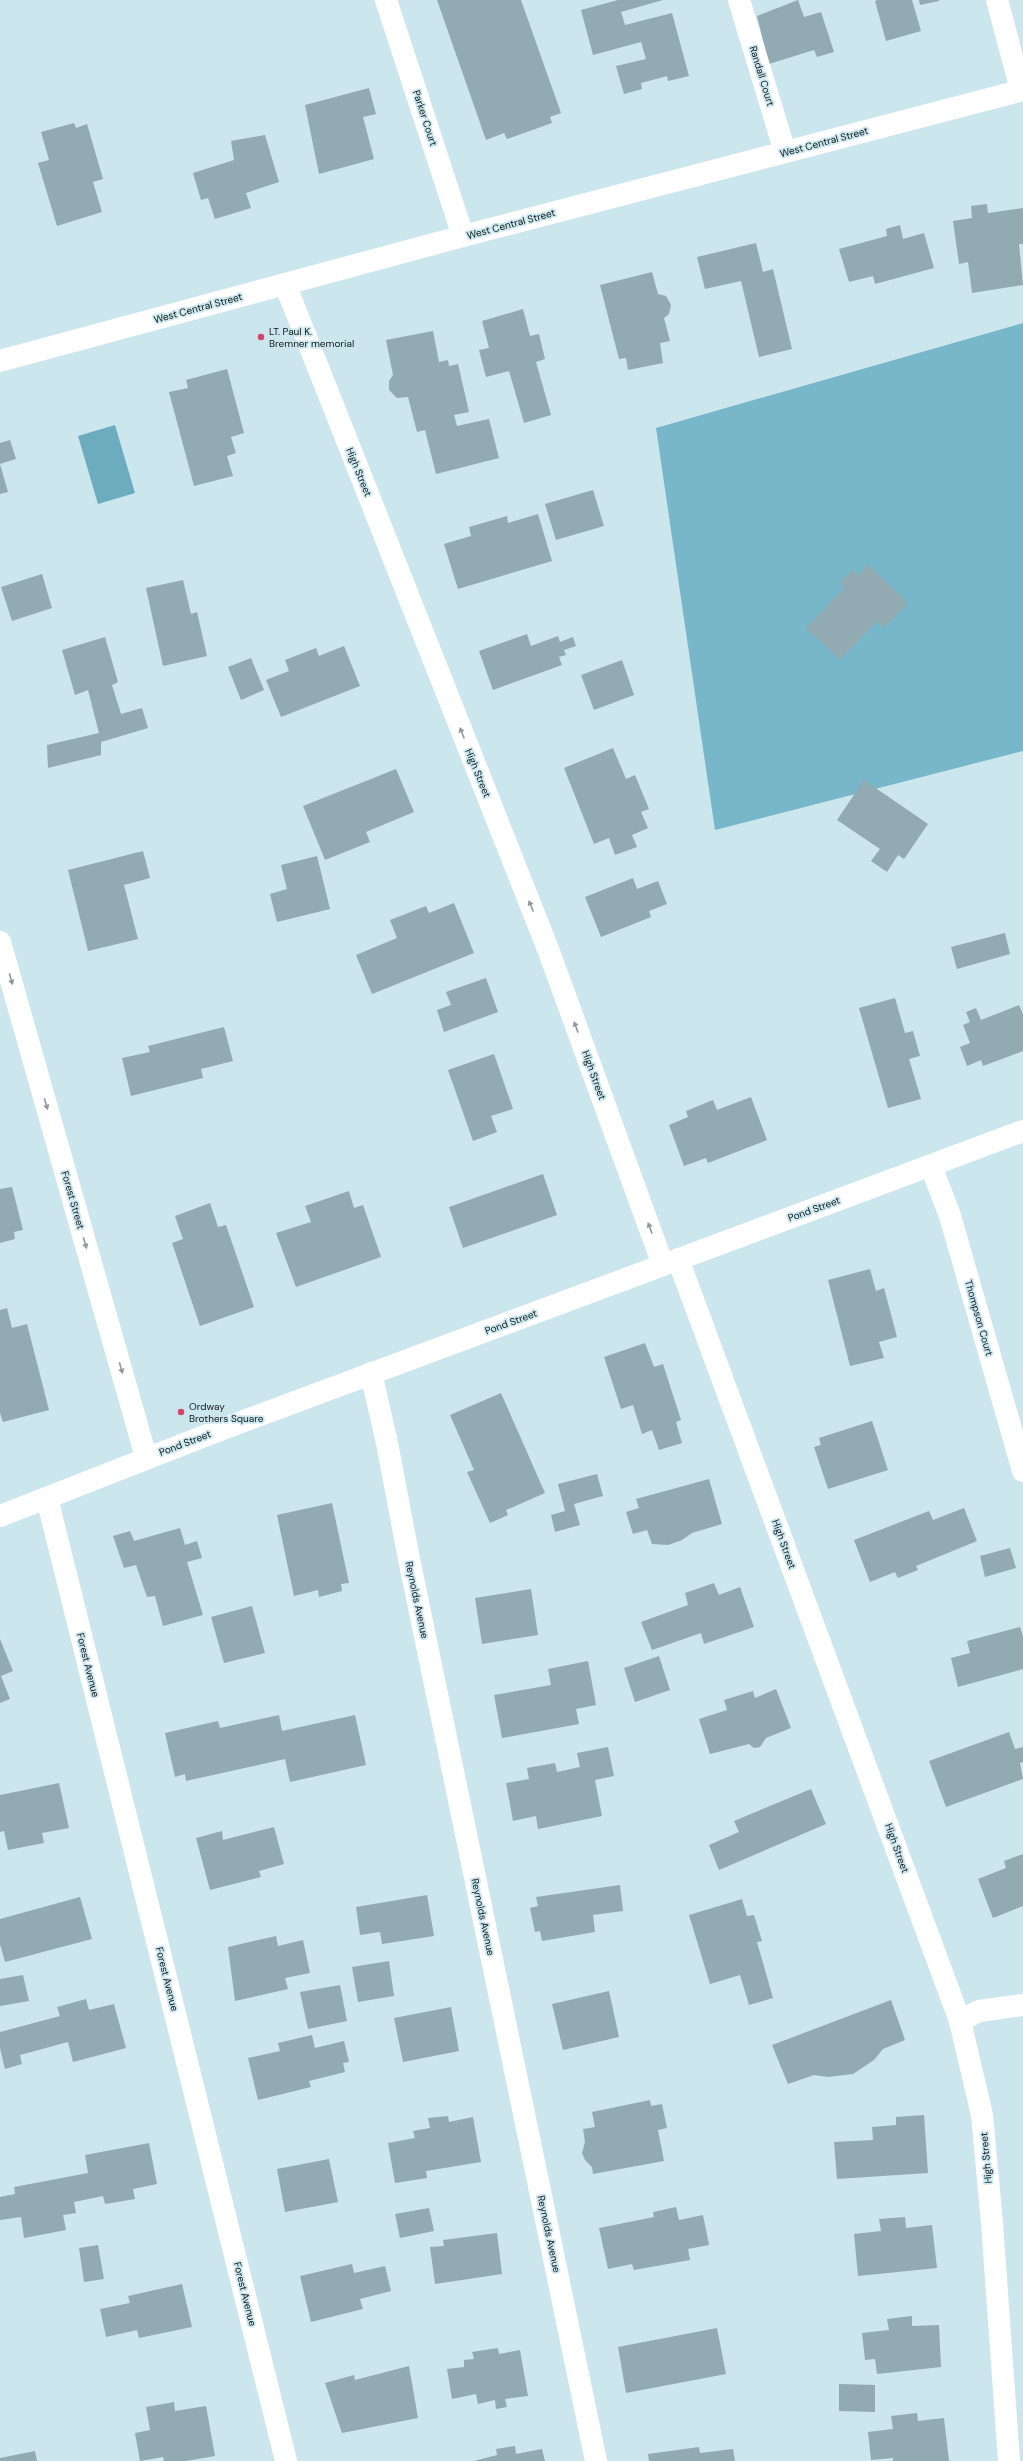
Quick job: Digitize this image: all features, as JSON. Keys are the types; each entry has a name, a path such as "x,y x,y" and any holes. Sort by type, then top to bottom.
{"street":[{"name":"Parker Court","path":"386,0 463,236"},
{"name":"Randall Court","path":"739,0 785,152"},
{"path":"997,0 1022,90"},
{"name":"West Central Street","path":"0,361 463,236 1022,90"},
{"name":"High Street","path":"285,284 548,948 670,1262 960,2021 982,2115 992,2223 1009,2461"},
{"name":"Forest Street","path":"0,942 146,1458"},
{"name":"Pond Street","path":"0,1516 146,1458 371,1373 1023,1131"},
{"name":"Thompson Court","path":"931,1166 950,1216 1023,1471"},
{"name":"Reynolds Avenue","path":"371,1373 388,1443 410,1566 596,2461"},
{"name":"Forest Avenue","path":"47,1498 286,2461"},
{"path":"960,2021 979,2011 1023,2004"}],"shaded area":[{"path":"1023,323 1023,751 715,830 656,428"},
{"path":"115,425 135,493 98,504 78,436"}],"building":[{"path":"437,0 521,0 561,113 550,117 552,123 507,139 504,133 486,140"},
{"path":"618,0 663,0 621,12 625,25 672,13 689,76 668,81 667,76 641,83 642,89 624,94 616,66 646,59 641,42 593,55 581,10"},
{"path":"798,0 804,17 821,12 834,52 817,57 814,50 769,64 757,16"},
{"path":"912,0 921,31 886,41 875,1"},
{"path":"919,0 939,0 939,1 920,5"},
{"path":"369,88 376,114 363,117 374,159 319,174 305,105"},
{"path":"74,123 76,128 87,124 103,179 93,182 102,212 57,226 38,163 49,160 41,132"},
{"path":"265,135 279,182 246,193 251,208 215,219 208,198 201,200 193,173 234,160 231,141"},
{"path":"987,204 988,213 1023,208 1023,244 1019,244 1023,285 972,293 968,262 959,264 953,221 972,218 971,206"},
{"path":"900,225 903,239 924,233 934,268 875,284 873,276 849,282 839,249 887,236 886,229"},
{"path":"756,243 763,272 773,269 792,349 759,357 741,281 705,289 697,257"},
{"path":"652,272 658,294 666,296 671,305 669,314 664,318 670,341 660,343 663,363 628,370 626,358 619,359 600,285"},
{"path":"523,309 530,336 539,334 545,359 536,362 551,415 524,423 509,371 486,377 479,350 489,348 482,321"},
{"path":"433,331 439,362 448,360 449,366 458,364 469,412 454,415 457,426 489,419 499,458 436,474 425,430 417,432 408,397 397,398 389,390 389,381 393,375 386,340"},
{"path":"227,369 244,433 231,437 236,453 227,456 233,476 194,486 169,392 188,388 186,380"},
{"path":"10,440 16,459 0,464 0,443"},
{"path":"0,464 8,492 0,494"},
{"path":"593,490 604,526 556,540 545,504"},
{"path":"538,514 552,561 458,589 444,544 471,536 469,527 507,516 508,523"},
{"path":"868,564 908,603 884,628 877,621 840,660 806,628 845,587 840,583 852,570 858,575"},
{"path":"42,574 52,608 12,621 1,587"},
{"path":"183,580 191,614 197,612 207,656 163,666 146,588"},
{"path":"527,634 531,646 558,636 560,642 573,637 576,646 564,650 566,655 559,657 562,665 493,690 479,651"},
{"path":"105,637 118,682 112,685 121,714 142,708 148,728 101,742 101,755 48,768 47,745 99,733 88,690 75,695 62,650"},
{"path":"344,646 360,686 281,717 266,680 289,671 285,660 316,648 319,656"},
{"path":"251,658 264,690 241,700 228,667"},
{"path":"622,660 634,695 594,710 581,675"},
{"path":"613,748 626,779 635,775 649,809 641,812 648,828 632,835 637,847 615,855 609,838 594,844 564,768"},
{"path":"396,769 414,812 366,832 370,842 325,860 303,806"},
{"path":"864,780 928,824 904,859 898,855 887,872 871,861 880,849 837,820"},
{"path":"143,851 150,878 124,885 138,939 88,951 68,870"},
{"path":"317,856 330,909 277,922 270,894 287,889 281,865"},
{"path":"633,878 637,889 658,881 667,904 649,911 651,917 601,937 585,897"},
{"path":"454,903 474,953 372,994 356,955 397,938 390,920 426,906 429,913"},
{"path":"1005,933 1010,954 957,969 951,947"},
{"path":"486,978 498,1012 444,1032 437,1010 451,1005 446,992"},
{"path":"895,998 905,1033 913,1031 920,1056 909,1059 921,1099 888,1108 859,1008"},
{"path":"1019,1005 1023,1014 1023,1051 983,1066 981,1060 967,1066 960,1047 970,1043 963,1025 970,1022 966,1012 976,1008 981,1020"},
{"path":"224,1027 233,1061 201,1069 203,1078 131,1096 122,1058 150,1052 148,1046"},
{"path":"494,1054 513,1109 491,1116 497,1132 473,1141 448,1070"},
{"path":"751,1097 767,1140 708,1163 706,1158 684,1166 669,1125 688,1117 686,1111 713,1100 717,1110"},
{"path":"543,1174 557,1215 463,1248 449,1207"},
{"path":"12,1187 23,1230 14,1232 15,1239 0,1243 0,1189"},
{"path":"349,1191 354,1208 363,1205 381,1257 296,1287 276,1233 311,1222 305,1206"},
{"path":"210,1203 218,1227 226,1225 254,1307 200,1326 172,1243 183,1239 175,1216"},
{"path":"870,1269 876,1291 884,1288 897,1337 879,1342 884,1358 850,1366 828,1280"},
{"path":"7,1308 12,1328 27,1324 49,1410 3,1422 0,1413 0,1310"},
{"path":"645,1343 654,1367 663,1364 681,1420 676,1422 682,1443 659,1450 652,1430 642,1434 633,1405 621,1409 604,1357"},
{"path":"501,1393 545,1493 506,1510 508,1515 490,1523 467,1472 474,1470 450,1415"},
{"path":"872,1421 888,1470 828,1489 814,1447 821,1445 819,1438"},
{"path":"597,1474 603,1496 574,1504 580,1525 555,1532 551,1515 565,1511 558,1484"},
{"path":"709,1479 722,1524 692,1533 682,1540 668,1545 652,1544 647,1530 633,1534 626,1512 639,1508 636,1499"},
{"path":"332,1503 349,1583 341,1584 342,1591 319,1597 318,1590 294,1596 277,1515"},
{"path":"964,1508 977,1541 916,1566 918,1570 898,1578 895,1572 870,1582 854,1540 929,1511 933,1520"},
{"path":"180,1528 185,1545 197,1541 202,1558 187,1562 203,1615 163,1626 155,1596 147,1597 136,1565 124,1568 113,1536 130,1531 134,1541"},
{"path":"1010,1548 1016,1568 985,1577 980,1556"},
{"path":"714,1583 719,1595 740,1587 754,1627 704,1644 701,1633 652,1650 641,1622 688,1605 685,1593"},
{"path":"531,1589 538,1635 482,1644 475,1598"},
{"path":"252,1606 265,1653 224,1663 211,1617"},
{"path":"1020,1627 1023,1636 1023,1669 958,1687 951,1658 970,1653 967,1641"},
{"path":"0,1639 13,1671 1,1676 10,1699 0,1703"},
{"path":"659,1656 670,1690 635,1702 624,1668"},
{"path":"588,1661 596,1705 576,1709 579,1724 502,1738 494,1695 551,1685 548,1669"},
{"path":"776,1689 791,1728 766,1738 760,1747 754,1748 749,1744 710,1754 699,1719 727,1710 724,1700 753,1691 755,1698"},
{"path":"279,1715 282,1731 355,1715 366,1765 290,1782 285,1759 186,1781 185,1774 175,1777 165,1733 218,1721 220,1728"},
{"path":"1009,1732 1015,1749 1023,1747 1023,1762 1020,1763 1023,1779 946,1807 929,1761"},
{"path":"608,1747 614,1776 595,1780 602,1816 538,1829 536,1816 513,1821 506,1783 529,1779 527,1768 555,1763 557,1772 580,1767 577,1753"},
{"path":"59,1783 69,1828 42,1833 44,1843 8,1850 4,1831 0,1832 0,1795"},
{"path":"811,1789 826,1824 719,1870 709,1845 739,1832 734,1821"},
{"path":"274,1827 284,1864 259,1871 261,1877 210,1890 196,1838 222,1831 223,1840"},
{"path":"1023,1854 1023,1906 993,1918 978,1879 1006,1868 1004,1861"},
{"path":"620,1885 623,1911 593,1915 595,1932 542,1941 540,1931 535,1932 530,1908 538,1906 536,1897"},
{"path":"427,1895 434,1936 382,1944 380,1932 360,1935 356,1907"},
{"path":"80,1897 92,1939 5,1962 0,1944 0,1919"},
{"path":"742,1899 747,1916 754,1915 762,1941 757,1942 773,1998 749,2005 740,1975 710,1984 689,1915"},
{"path":"276,1936 278,1946 303,1940 310,1973 285,1978 288,1989 235,2001 228,1947"},
{"path":"389,1961 394,1996 358,2002 352,1967"},
{"path":"23,1975 29,2001 0,2006 0,1979"},
{"path":"340,1985 347,2021 308,2029 300,1992"},
{"path":"609,1991 619,2037 563,2050 552,2004"},
{"path":"86,1999 89,2010 114,2004 126,2048 73,2062 68,2042 20,2055 22,2064 5,2069 0,2048 0,2032 60,2016 57,2007"},
{"path":"891,2000 905,2040 883,2049 874,2060 853,2074 828,2077 814,2075 788,2084 772,2045"},
{"path":"451,2007 459,2051 403,2062 394,2018"},
{"path":"312,2035 315,2048 344,2041 349,2062 343,2063 345,2072 309,2081 311,2087 258,2100 248,2058 280,2051 278,2043"},
{"path":"650,2100 651,2106 662,2104 667,2128 658,2130 664,2161 593,2174 592,2167 585,2160 582,2153 585,2142 583,2129 595,2127 592,2112"},
{"path":"924,2115 928,2173 837,2179 834,2142 873,2140 872,2127 896,2125 896,2117"},
{"path":"448,2116 449,2122 473,2117 481,2162 426,2171 427,2178 395,2183 388,2143 415,2138 413,2131 430,2128 428,2118"},
{"path":"149,2143 157,2184 133,2189 135,2199 105,2204 103,2196 74,2202 76,2213 63,2215 66,2230 24,2238 21,2217 0,2220 0,2197 15,2194 14,2187 88,2173 85,2155"},
{"path":"329,2159 338,2202 285,2212 277,2169"},
{"path":"676,2207 679,2220 703,2215 709,2245 688,2249 690,2260 634,2270 632,2264 608,2269 599,2228 654,2217 653,2212"},
{"path":"429,2208 434,2231 400,2238 395,2214"},
{"path":"905,2217 906,2228 932,2225 937,2268 858,2276 854,2234 881,2231 879,2219"},
{"path":"497,2233 502,2274 435,2284 430,2247 444,2246 443,2240"},
{"path":"98,2245 104,2279 84,2282 79,2248"},
{"path":"352,2264 354,2273 385,2266 391,2291 360,2299 363,2309 311,2322 300,2276"},
{"path":"182,2284 192,2327 139,2338 137,2330 106,2337 100,2309 130,2303 128,2296"},
{"path":"912,2316 912,2326 939,2325 941,2367 877,2374 875,2359 865,2360 862,2333 889,2330 887,2319"},
{"path":"717,2328 726,2374 626,2393 618,2347"},
{"path":"498,2348 499,2354 520,2350 528,2396 505,2399 507,2407 496,2409 495,2400 478,2404 476,2394 452,2399 447,2369 464,2367 464,2360 474,2359 472,2352"},
{"path":"409,2366 418,2418 342,2433 325,2383 354,2375 355,2380"},
{"path":"839,2384 875,2385 875,2412 839,2411"},
{"path":"174,2402 175,2411 206,2406 215,2456 186,2461 164,2461 163,2457 140,2461 135,2433 150,2430 146,2407"},
{"path":"917,2413 918,2421 944,2418 949,2461 893,2461 893,2458 871,2460 868,2432 893,2429 891,2416"},
{"path":"515,2446 516,2454 542,2449 545,2461 474,2461 497,2455 496,2449"},
{"path":"699,2447 700,2453 733,2449 735,2461 649,2461 648,2454"},
{"path":"35,2451 37,2461 0,2461 0,2458"}],"place":[{"name":"LT. Paul K. Bremner memorial","path":"261,337"},
{"name":"Ordway Brothers Square","path":"181,1412"}]}
